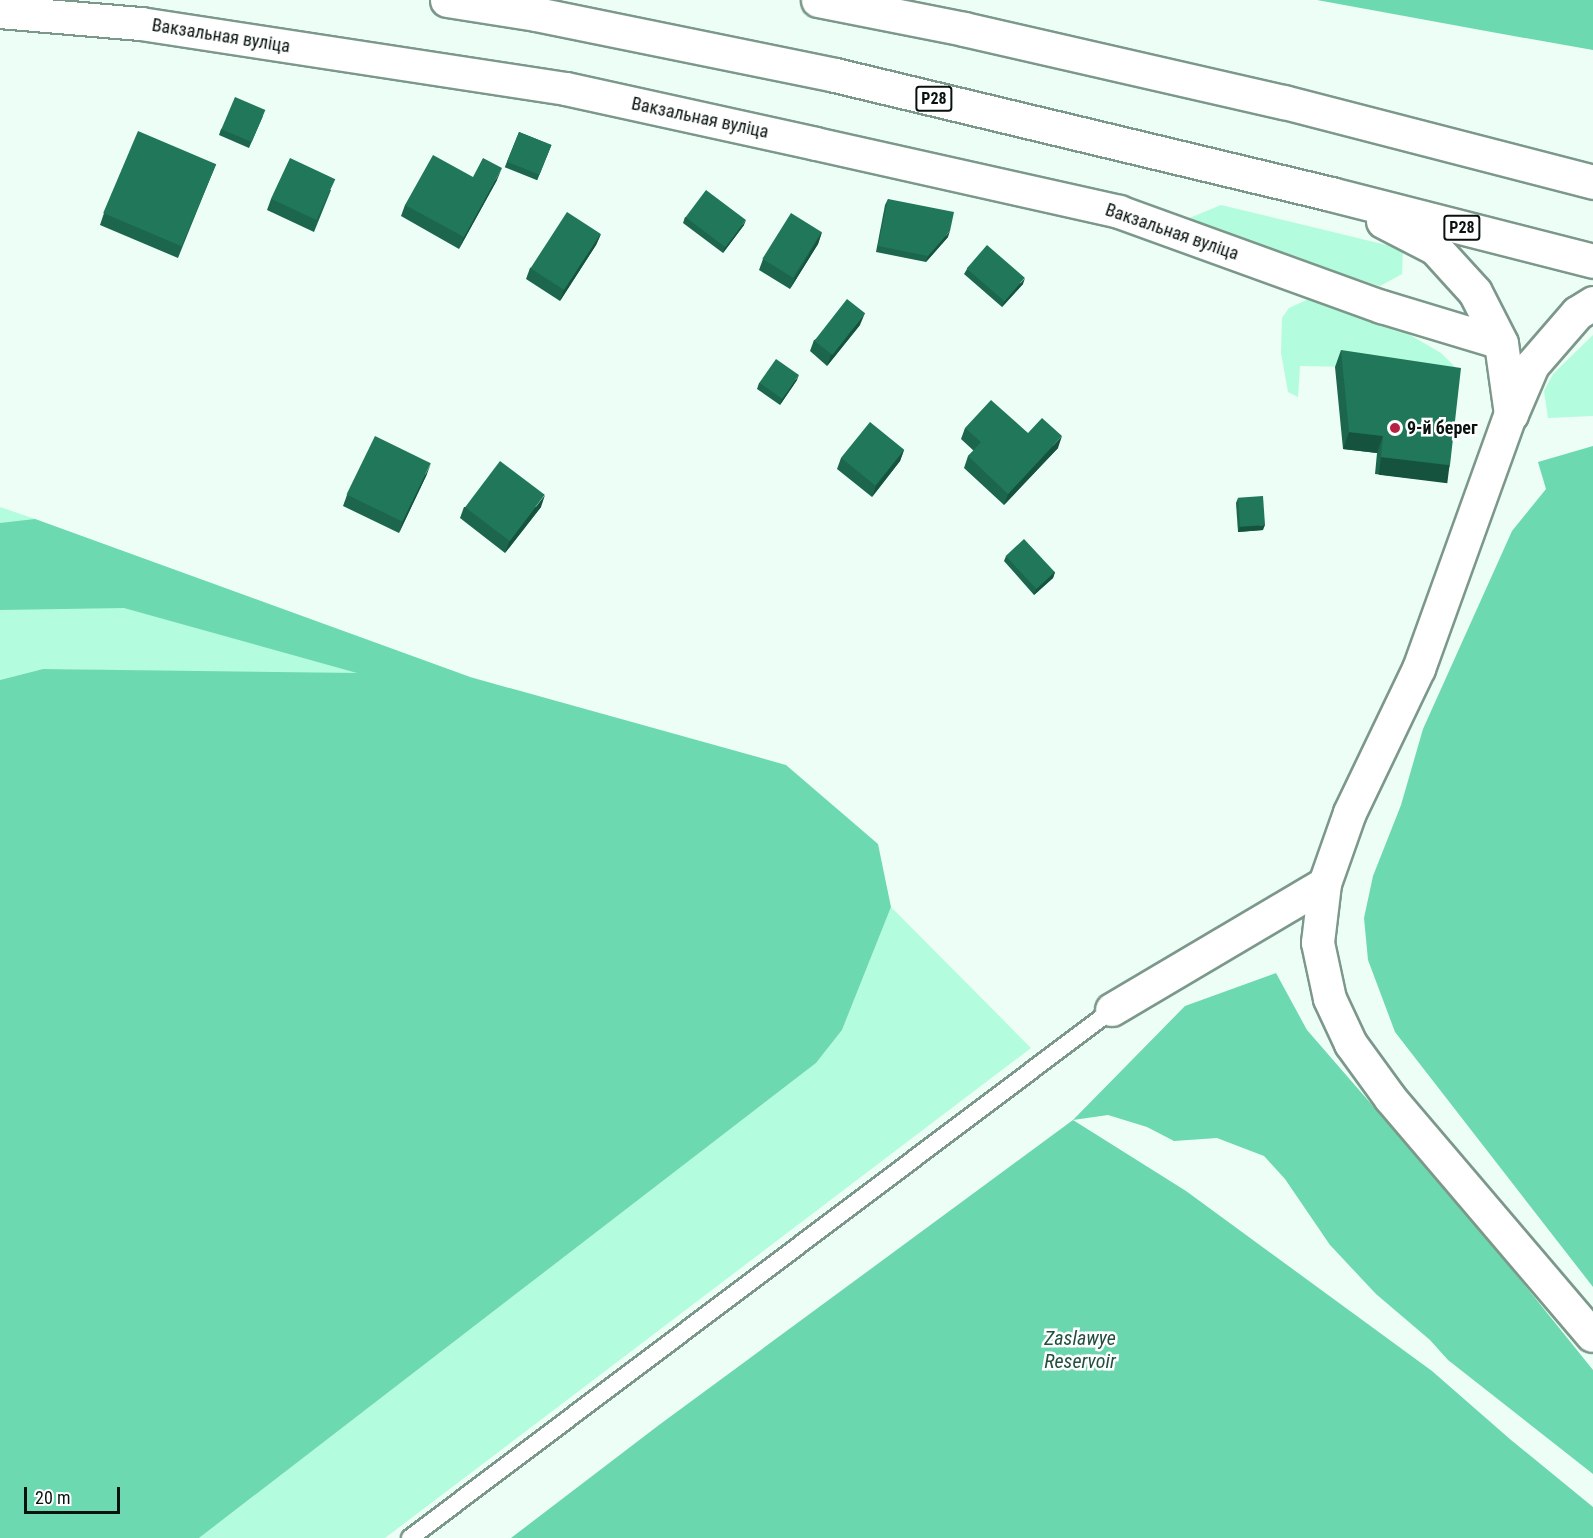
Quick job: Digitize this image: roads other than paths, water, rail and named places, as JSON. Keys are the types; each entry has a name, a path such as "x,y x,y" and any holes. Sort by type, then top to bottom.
{"highway":[{"name":"Р28","path":"447,0 536,14 835,75 1330,194 1593,261"},
{"path":"818,0 964,29 1284,102 1593,182"},
{"path":"1330,194 1435,248 1475,292 1501,343 1511,414"},
{"path":"1511,414 1532,366 1577,313 1593,303"}],"street":[{"name":"Вакзальная вуліца","path":"0,12 141,24 566,89 1119,212 1382,307 1501,343"},
{"path":"1511,414 1419,669 1350,813 1325,884 1318,943 1330,999 1351,1044 1391,1099 1593,1336"},
{"path":"1112,1010 1325,884"}],"lane":[{"path":"410,1538 1112,1010"}],"water":[{"name":"Zaslawye Reservoir","path":"1073,1120 1186,1191 1432,1371 1593,1507 1593,1538 511,1538 659,1425"}],"place":[{"name":"9-й берег","path":"1395,428"}]}
